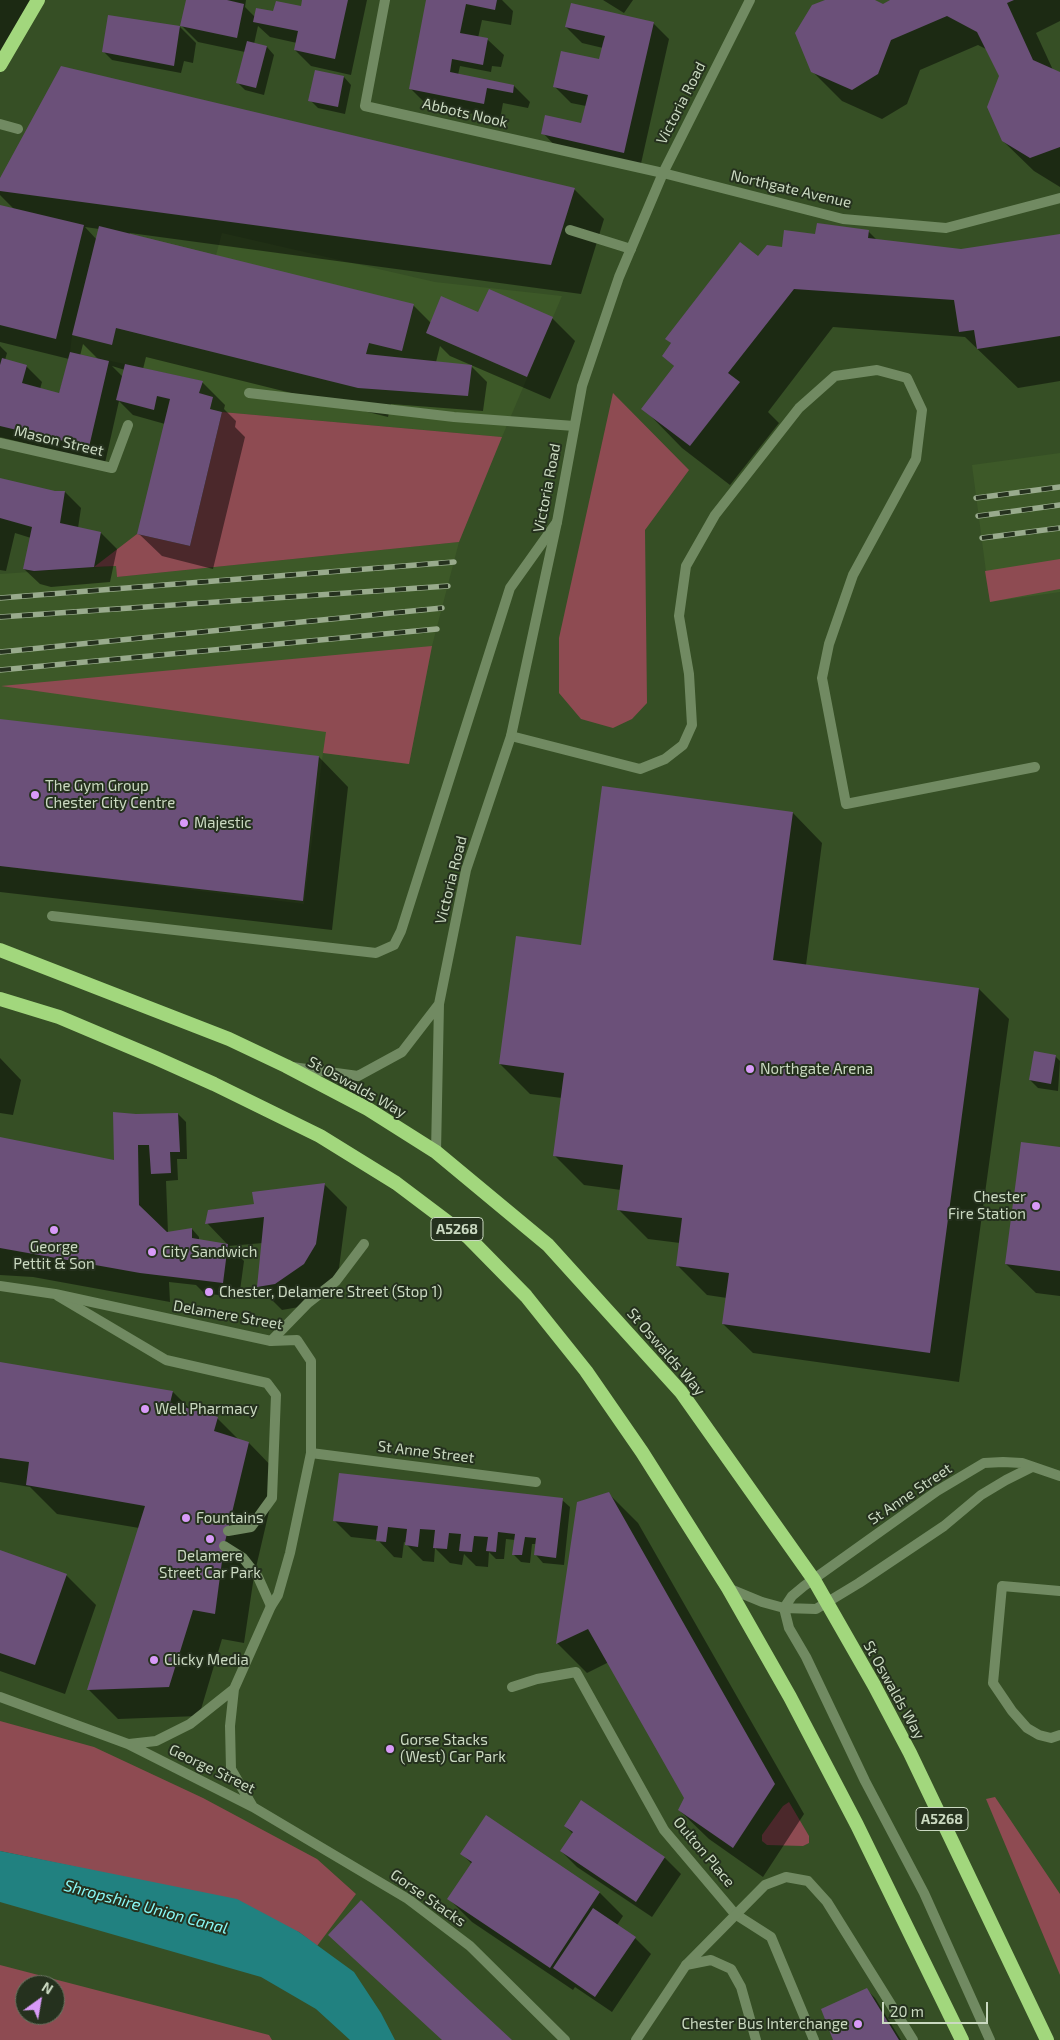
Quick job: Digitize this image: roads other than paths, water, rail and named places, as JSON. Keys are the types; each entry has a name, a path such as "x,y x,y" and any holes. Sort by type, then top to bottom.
{"highway":[{"path":"0,65 38,0"},
{"name":"St Oswalds Way","path":"0,950 229,1039 286,1066 368,1109 436,1152 548,1245 675,1385 814,1580 874,1685 910,1753 1047,2040"},
{"name":"A5268","path":"0,998 60,1017 156,1058 320,1136 396,1183 469,1238 526,1296 586,1372 646,1458 728,1588 790,1697 857,1825 962,2040"}],"street":[{"name":"Abbots Nook","path":"384,0 365,106 663,173"},
{"name":"Victoria Road","path":"436,1152 439,1004 466,870 511,736 556,522 582,386 619,277 663,173 750,0"},
{"path":"0,124 18,129"},
{"name":"Northgate Avenue","path":"663,173 843,219 946,228 1060,198"},
{"path":"570,230 631,249"},
{"path":"511,736 640,769 665,759 683,745 692,725 689,674 680,616 686,566 716,514 799,408 835,376 876,370 907,378 922,410 916,459 853,575 829,644 822,678 846,804 1035,767"},
{"path":"249,393 454,417 574,426"},
{"name":"Mason Street","path":"0,443 112,468 128,425"},
{"path":"52,916 376,953 394,945 401,931 510,588 556,522"},
{"name":"Victoria Road","path":"286,1066 358,1076 402,1052 439,1004"},
{"path":"270,1341 308,1303 336,1281 364,1244"},
{"name":"Delamere Street","path":"0,1286 56,1294 270,1341 296,1340 311,1361 311,1453 290,1553 278,1595 271,1606 234,1689 230,1747"},
{"path":"56,1294 166,1360 267,1383 276,1394 272,1498 251,1526 228,1530"},
{"name":"St Anne Street","path":"311,1453 536,1482"},
{"name":"St Anne Street","path":"784,1608 792,1596 814,1580 937,1491 984,1463 1022,1463 1060,1475"},
{"path":"728,1588 762,1602 784,1608 816,1609 944,1526 981,1495 1032,1467"},
{"path":"224,1546 243,1558 258,1577 271,1606"},
{"path":"1060,1591 1002,1586 992,1683 1027,1728 1039,1735 1050,1738 1060,1735"},
{"path":"784,1608 789,1628 806,1657 865,1781 924,1893 990,2040"},
{"name":"Oulton Place","path":"512,1687 576,1672 664,1830 735,1914"},
{"name":"Delamere Street","path":"190,1724 234,1689"},
{"name":"George Street","path":"0,1697 128,1744 254,1807"},
{"name":"George Street","path":"128,1744 156,1741 190,1724"},
{"name":"George Street","path":"230,1747 231,1769 254,1807"},
{"name":"Gorse Stacks","path":"254,1807 408,1899 470,1946 565,2040"},
{"path":"636,2040 686,1965 764,1885 786,1877 808,1882 827,1902 913,2040"},
{"path":"735,1914 771,1937 814,2040"},
{"path":"686,1965 711,1960 731,1968 741,1987 756,2040"}],"water":[{"name":"Shropshire Union Canal","path":"0,1851 237,1899 299,1932 354,1972 381,2013 395,2040 350,2040 316,2009 261,1977 0,1902"}],"railway":[{"path":"976,498 1060,487"},
{"path":"978,516 1060,505"},
{"path":"982,538 1060,528"},
{"path":"0,598 454,562"},
{"path":"0,617 448,586"},
{"path":"0,652 442,608"},
{"path":"0,670 437,629"}],"place":[{"name":"The Gym Group Chester City Centre","path":"35,795"},
{"name":"Majestic","path":"184,823"},
{"name":"Northgate Arena","path":"750,1069"},
{"name":"Chester Fire Station","path":"1036,1206"},
{"name":"George Pettit & Son","path":"54,1230"},
{"name":"City Sandwich","path":"152,1252"},
{"name":"Chester, Delamere Street (Stop 1)","path":"209,1292"},
{"name":"Well Pharmacy","path":"145,1409"},
{"name":"Fountains","path":"186,1518"},
{"name":"Delamere Street Car Park","path":"210,1539"},
{"name":"Clicky Media","path":"154,1660"},
{"name":"Gorse Stacks (West) Car Park","path":"390,1749"},
{"name":"Chester Bus Interchange","path":"858,2024"}]}
